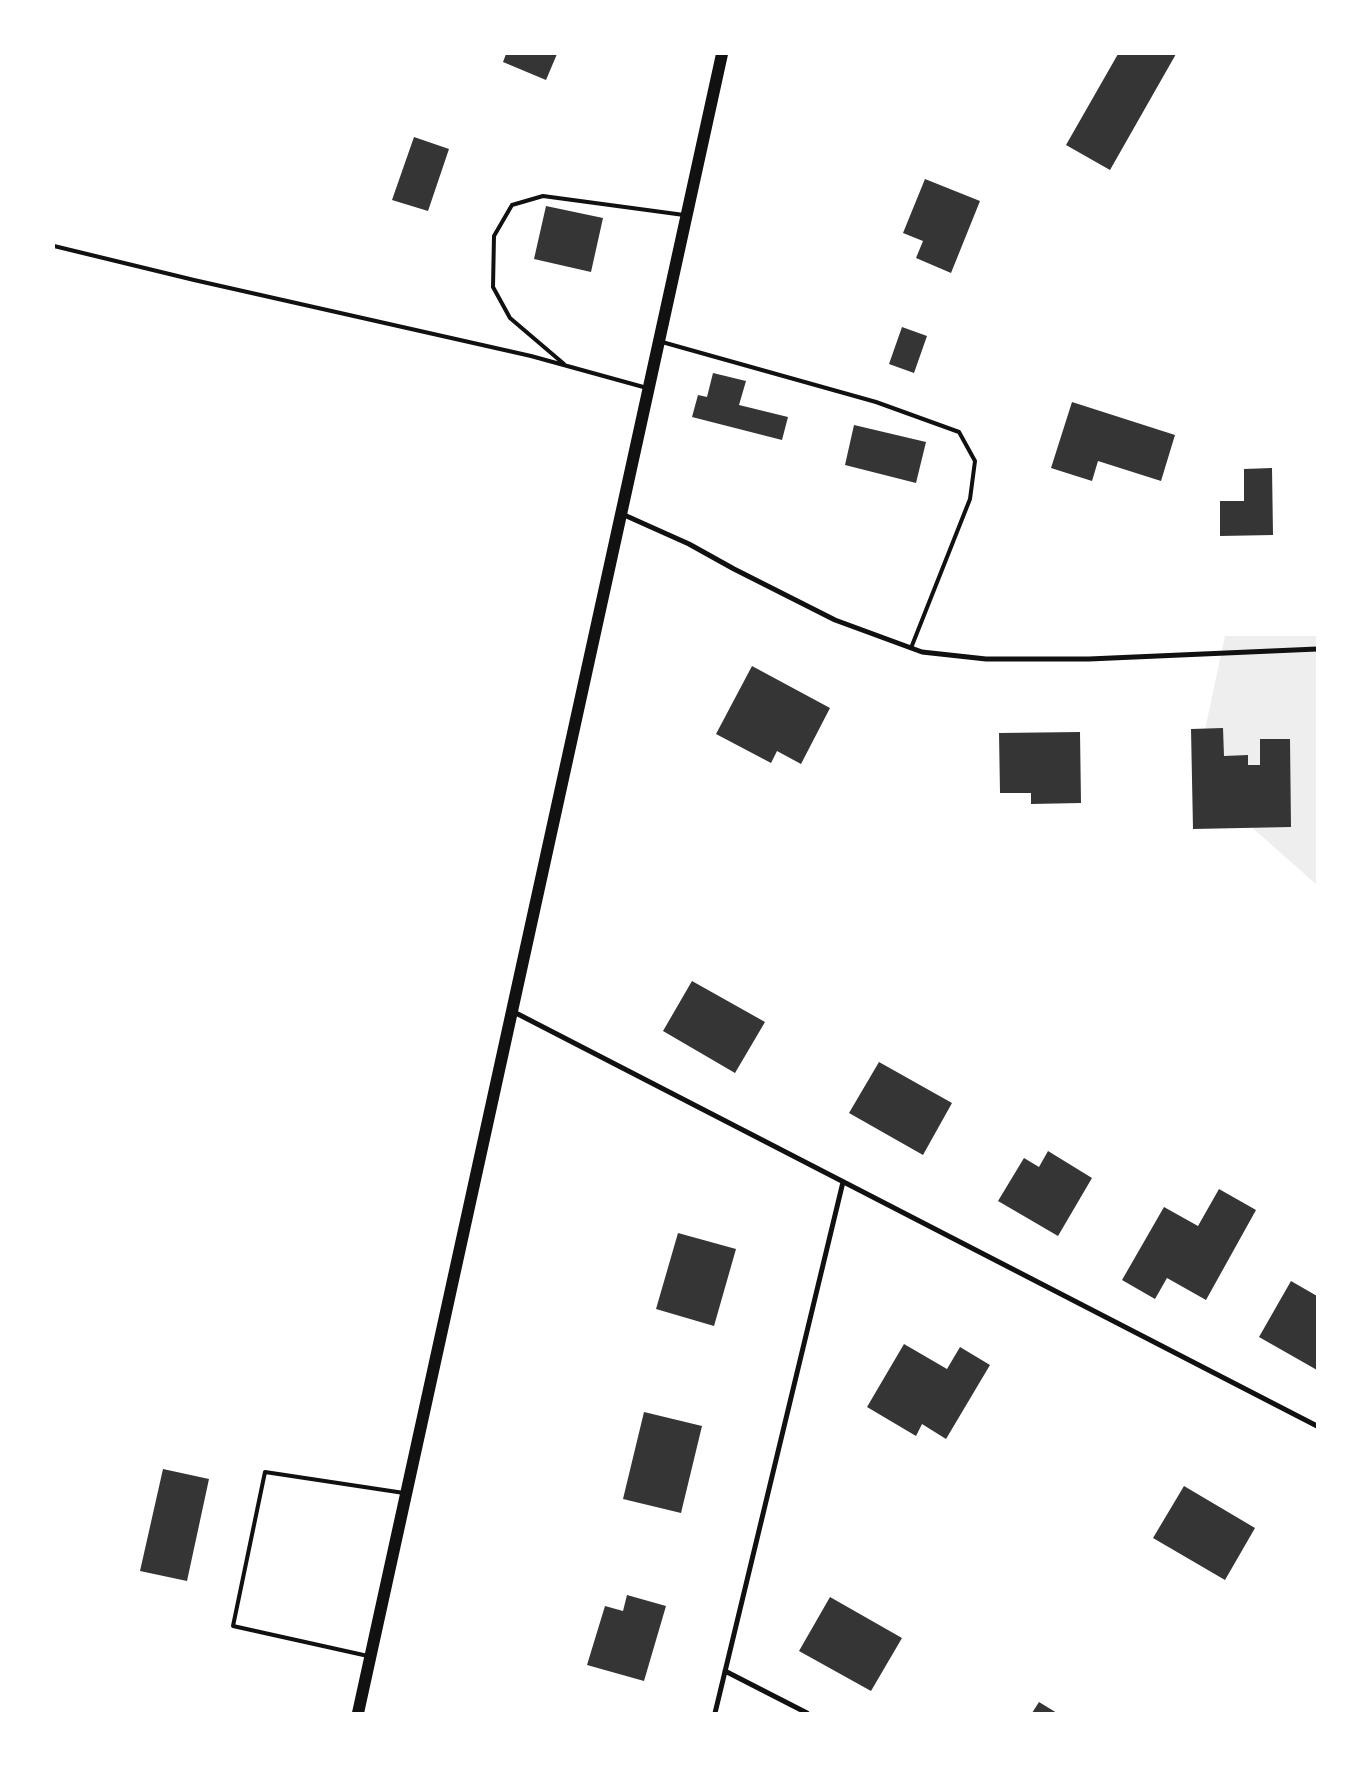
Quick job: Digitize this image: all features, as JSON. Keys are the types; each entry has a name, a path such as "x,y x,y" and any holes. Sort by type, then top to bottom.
{"main road":[{"path":"358,1713 722,54"}],"street":[{"path":"620,513 689,544 834,620 922,652 986,659 1089,659 1317,649"},
{"path":"511,1011 1317,1426"},
{"path":"715,1713 843,1182"},
{"path":"725,1672 807,1713"}],"lane":[{"path":"565,366 510,318 493,286 494,236 512,205 543,196 687,216"},
{"path":"54,246 194,280 521,354 649,389"},
{"path":"660,341 876,402 959,432 974,461 970,499 952,549 911,648"},
{"path":"370,1657 233,1626 265,1472 406,1494"}],"shaded area":[{"path":"1225,636 1317,636 1317,885 1195,777"}],"building":[{"path":"506,54 557,54 546,80 503,62"},
{"path":"1118,54 1176,54 1110,170 1066,145"},
{"path":"414,137 449,149 428,211 392,200"},
{"path":"925,179 980,201 951,273 916,258 923,241 903,233"},
{"path":"546,206 603,218 591,272 534,259"},
{"path":"902,327 927,336 914,373 889,364"},
{"path":"713,373 746,381 739,405 788,417 782,440 692,417 698,395 707,397"},
{"path":"1072,402 1175,435 1161,481 1098,461 1092,481 1051,468"},
{"path":"854,425 926,442 916,483 845,465"},
{"path":"1272,468 1273,535 1220,536 1220,501 1244,501 1244,469"},
{"path":"752,666 830,708 801,764 777,751 771,763 716,734"},
{"path":"1223,728 1224,756 1248,755 1248,765 1260,765 1260,739 1290,739 1291,827 1193,829 1191,729"},
{"path":"1080,732 1081,803 1031,804 1031,793 1000,793 999,733"},
{"path":"692,981 765,1022 735,1073 663,1031"},
{"path":"879,1062 952,1103 923,1155 849,1113"},
{"path":"1048,1151 1092,1178 1058,1236 998,1201 1024,1158 1039,1167"},
{"path":"1219,1189 1256,1210 1206,1300 1167,1278 1155,1299 1122,1280 1164,1207 1198,1226"},
{"path":"678,1233 736,1249 714,1326 656,1309"},
{"path":"1291,1281 1317,1296 1317,1370 1259,1337"},
{"path":"904,1344 947,1369 960,1347 990,1365 946,1439 922,1424 916,1436 867,1407"},
{"path":"644,1412 702,1426 681,1513 623,1499"},
{"path":"163,1469 209,1479 187,1581 140,1571"},
{"path":"1184,1486 1255,1528 1225,1580 1153,1538"},
{"path":"627,1595 666,1606 644,1681 587,1665 605,1606 623,1611"},
{"path":"830,1597 902,1638 871,1691 799,1651"},
{"path":"1039,1702 1057,1713 1032,1713"}]}
